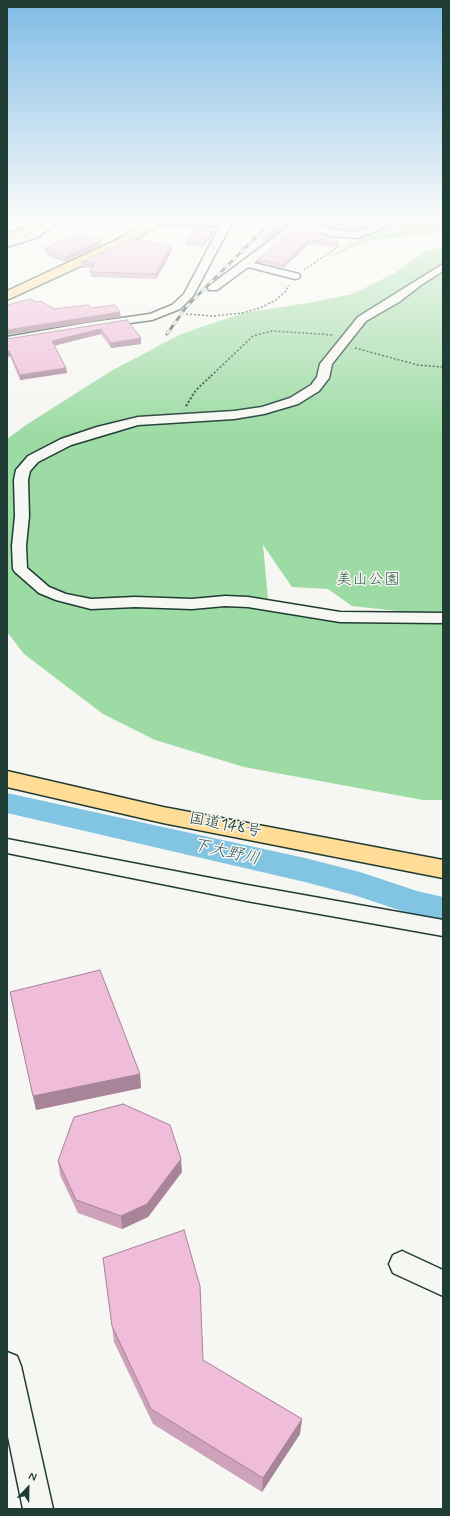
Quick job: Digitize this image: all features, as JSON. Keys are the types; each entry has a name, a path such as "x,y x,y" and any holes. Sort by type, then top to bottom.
{"highway":[{"path":"7,296 16,292"},
{"name":"国道148号","path":"7,779 163,814 443,869"}],"street":[{"path":"7,340 86,326 152,317 164,313 183,301 188,292"},
{"path":"406,292 395,300 362,319 326,364 323,378 315,388 294,401 264,410 234,415 138,421 102,430 66,442 48,449 33,459 23,470 21,480 22,516 19,546 20,568 44,590 61,597 91,604 136,602 192,604 225,601 248,602 340,617 443,618"},
{"path":"7,846 240,892 443,928"},
{"path":"402,1264 443,1283"},
{"path":"7,1366 38,1509"}],"path":[{"path":"164,313 213,316 242,313 260,308 276,300 285,292"},
{"path":"178,418 196,390 253,336 272,331 306,332 344,340 396,360 418,365 443,367"}],"green space":[{"name":"美山公園","path":"358,292 443,292 443,616 352,606 328,589 292,587 263,545 268,599 288,611 443,621 443,800 423,800 244,767 155,740 103,714 24,654 7,632 7,439 26,425 111,371 181,334 243,313 308,303"}],"building":[{"path":"30,299 37,302 41,301 54,309 88,305 91,308 115,305 120,312 7,330 7,305"},
{"path":"127,320 141,338 111,343 101,329 52,341 66,368 20,375 9,351 7,352 7,339"},
{"path":"100,970 140,1074 33,1096 10,992"},
{"path":"123,1104 170,1125 181,1159 147,1204 121,1216 76,1200 58,1161 74,1117"},
{"path":"184,1230 200,1286 203,1360 302,1419 263,1478 151,1409 112,1326 103,1258"}],"waterway":[{"name":"下大野川","path":"7,803 305,870 360,884 414,903 443,909"}],"railway":[{"path":"167,334 187,306 201,292"}]}
